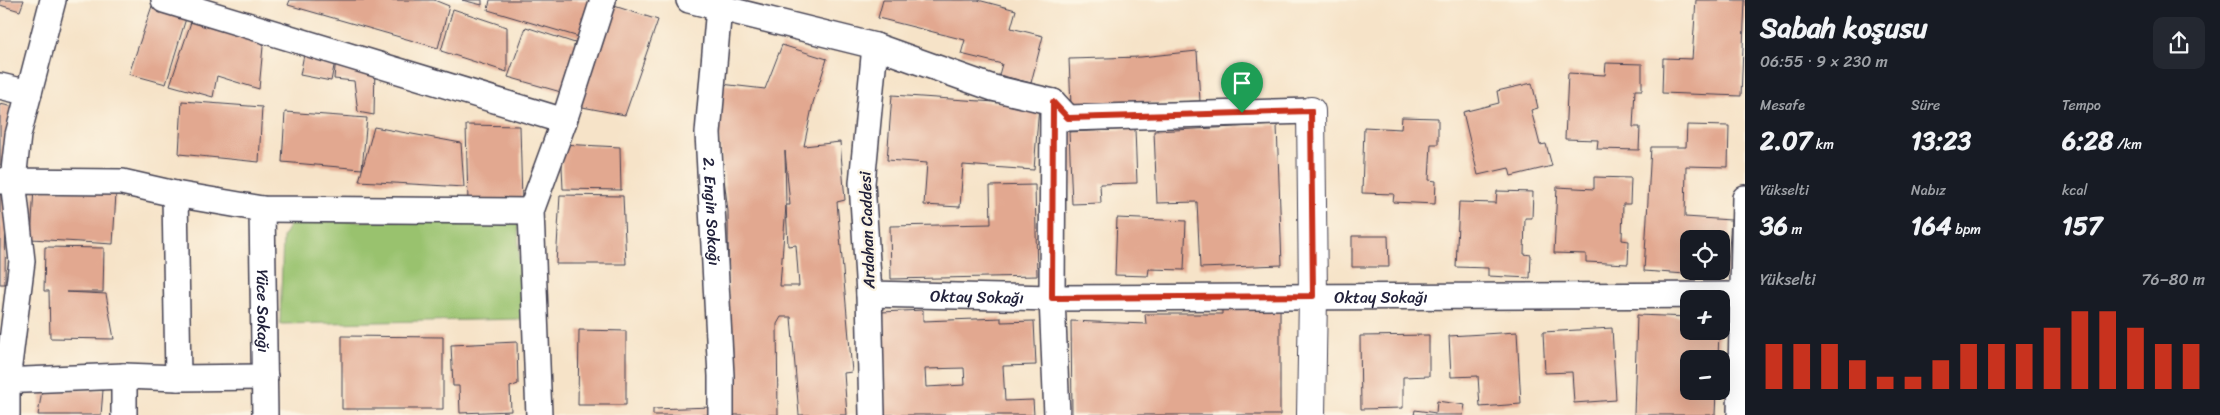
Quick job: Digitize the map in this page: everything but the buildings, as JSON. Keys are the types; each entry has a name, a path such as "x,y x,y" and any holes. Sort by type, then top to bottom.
{"street":[{"path":"7,415 3,381 22,261 7,181 53,0"},
{"path":"164,0 564,121"},
{"path":"540,415 531,211 564,121 603,0"},
{"path":"689,0 875,46 993,88 1053,102 1068,118 1311,111 1313,296 1311,415"},
{"name":"2. Engin Sokağı","path":"719,7 708,133 721,376 721,415"},
{"name":"Ardahan Caddesi","path":"872,415 870,294 862,183 875,46"},
{"path":"0,86 29,93"},
{"path":"1053,102 1052,298 1058,415"},
{"path":"7,181 122,182 175,194 262,209 531,211"},
{"path":"175,194 178,378"},
{"path":"1740,415 1745,198"},
{"name":"Yüce Sokağı","path":"262,209 266,377 265,415"},
{"name":"Oktay Sokağı","path":"870,294 1052,298 1744,295"},
{"path":"3,381 124,376 178,378 266,377"},
{"path":"124,376 124,415"}],"green space":[{"path":"511,219 518,224 522,319 280,324 283,237 291,222"}],"route":[{"path":"1053,102 1068,118 1242,113 1311,111 1313,296 1052,298 1053,102"}]}
